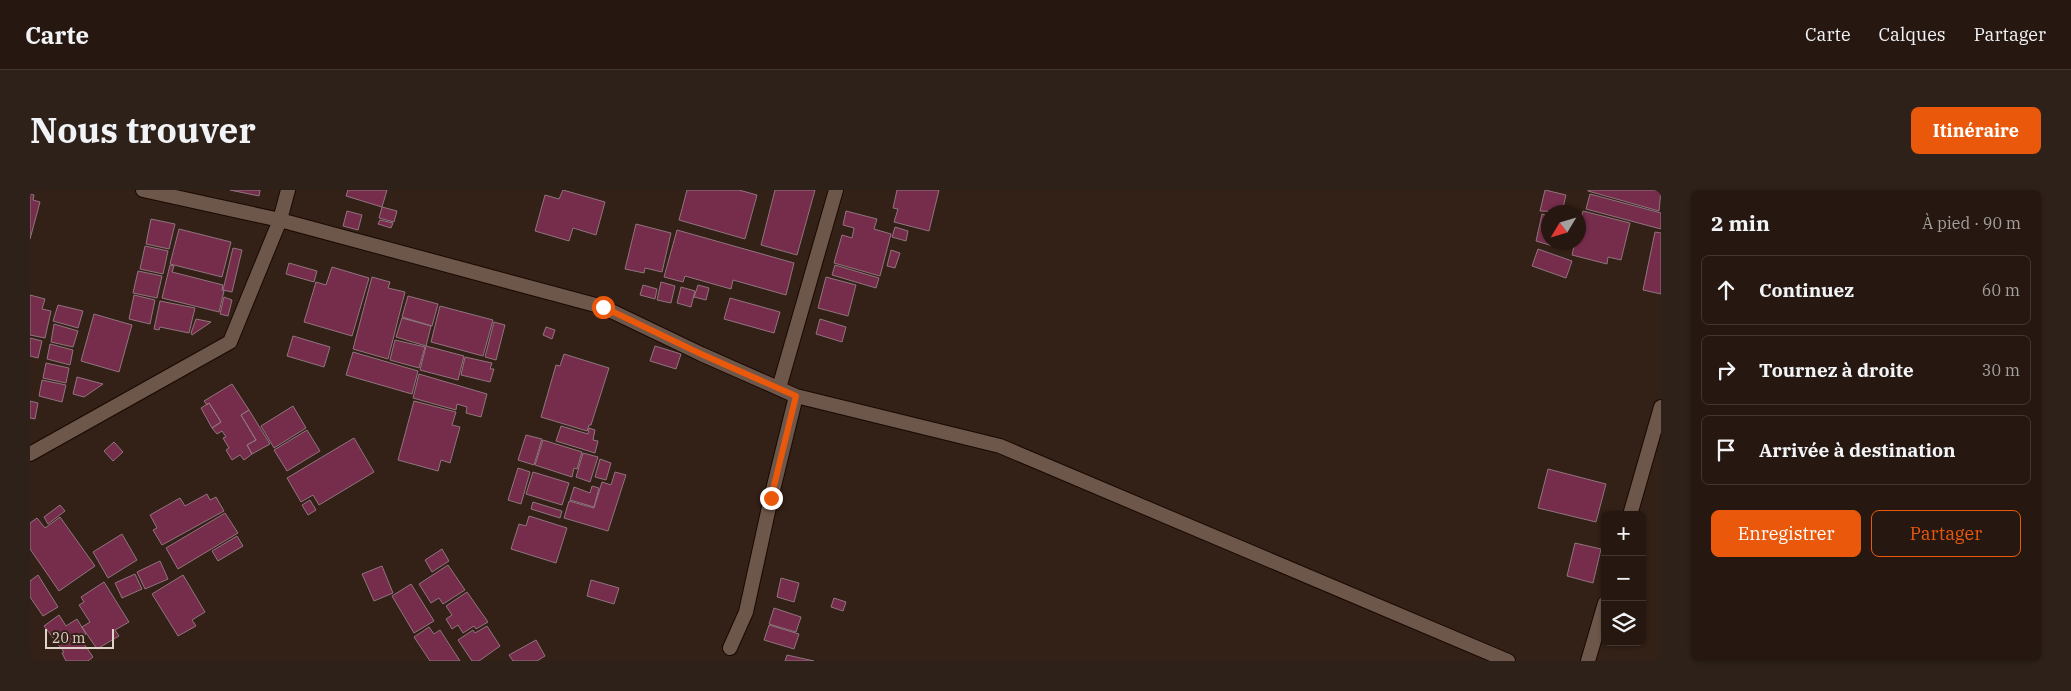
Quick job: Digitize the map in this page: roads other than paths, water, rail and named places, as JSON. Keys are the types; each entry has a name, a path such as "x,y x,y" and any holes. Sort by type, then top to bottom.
{"street":[{"path":"142,190 280,220 603,307 701,354 796,396 1000,446 1508,661"},
{"path":"30,454 230,342 280,220 288,190"},
{"path":"779,388 836,190"},
{"path":"730,648 746,612 796,396"},
{"path":"1631,511 1661,407"},
{"path":"1588,661 1601,617"}]}
